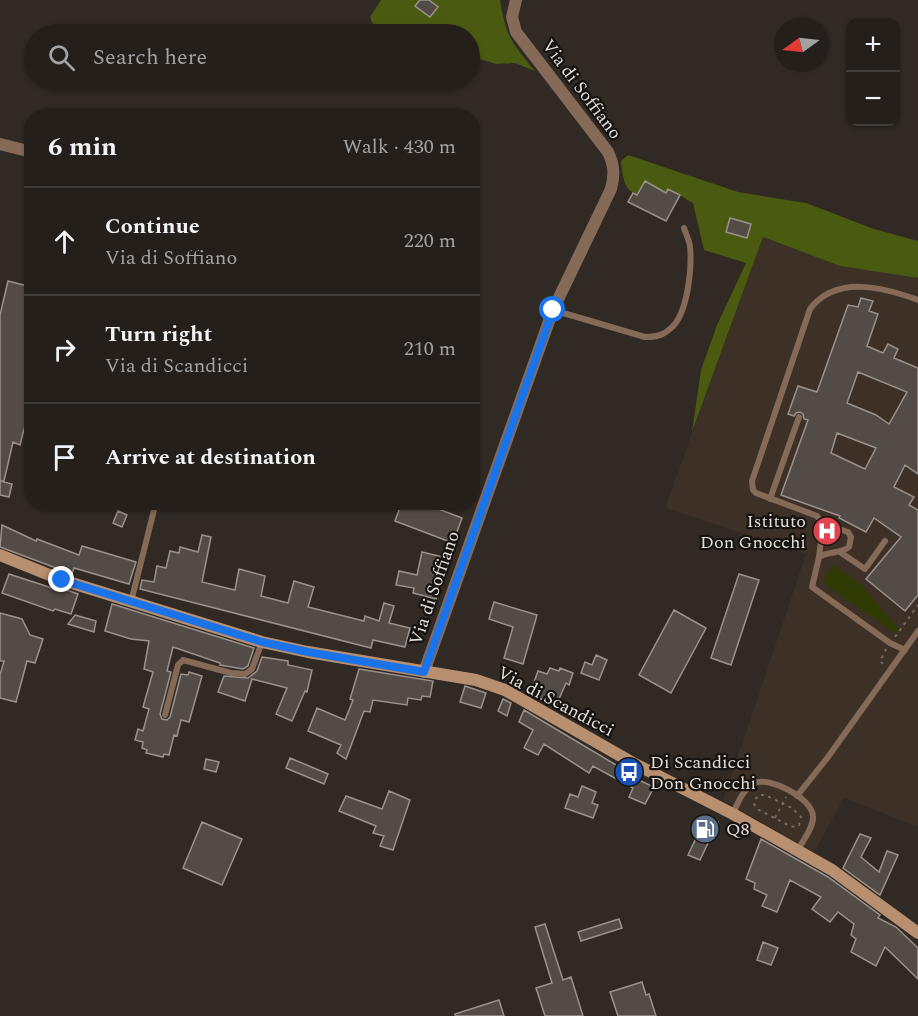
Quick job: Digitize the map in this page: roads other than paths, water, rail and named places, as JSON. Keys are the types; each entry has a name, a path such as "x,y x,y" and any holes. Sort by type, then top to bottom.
{"street":[{"name":"Via di Soffiano","path":"424,672 553,310 611,189 614,169 608,152 516,32 512,17 516,0"},
{"path":"0,144 24,150"},
{"name":"Via di Scandicci","path":"0,555 62,580 262,642 481,681 506,690 633,764 733,814 832,870 918,933"}],"lane":[{"path":"553,310 645,337 658,336 672,328 683,310 690,263 690,243 684,228"},
{"path":"819,557 828,552 840,552 849,547 851,542 848,532 823,525 817,516 756,493 753,490 752,476 810,309 826,294 849,287 890,292 918,300"},
{"path":"771,499 799,417"},
{"path":"131,602 154,510"},
{"path":"823,525 812,587 890,644 905,650"},
{"path":"840,552 865,569 885,541"},
{"path":"797,796 828,758 918,631"},
{"path":"165,715 178,665 183,660 187,659 231,673 245,674 252,669 262,642"},
{"path":"733,814 744,792 753,783 768,781 797,796 809,804 813,816 811,826 798,850"}],"place":[{"name":"Istituto Don Gnocchi","path":"827,531"},
{"name":"Di Scandicci Don Gnocchi","path":"629,772"},
{"name":"Q8","path":"705,829"}]}
